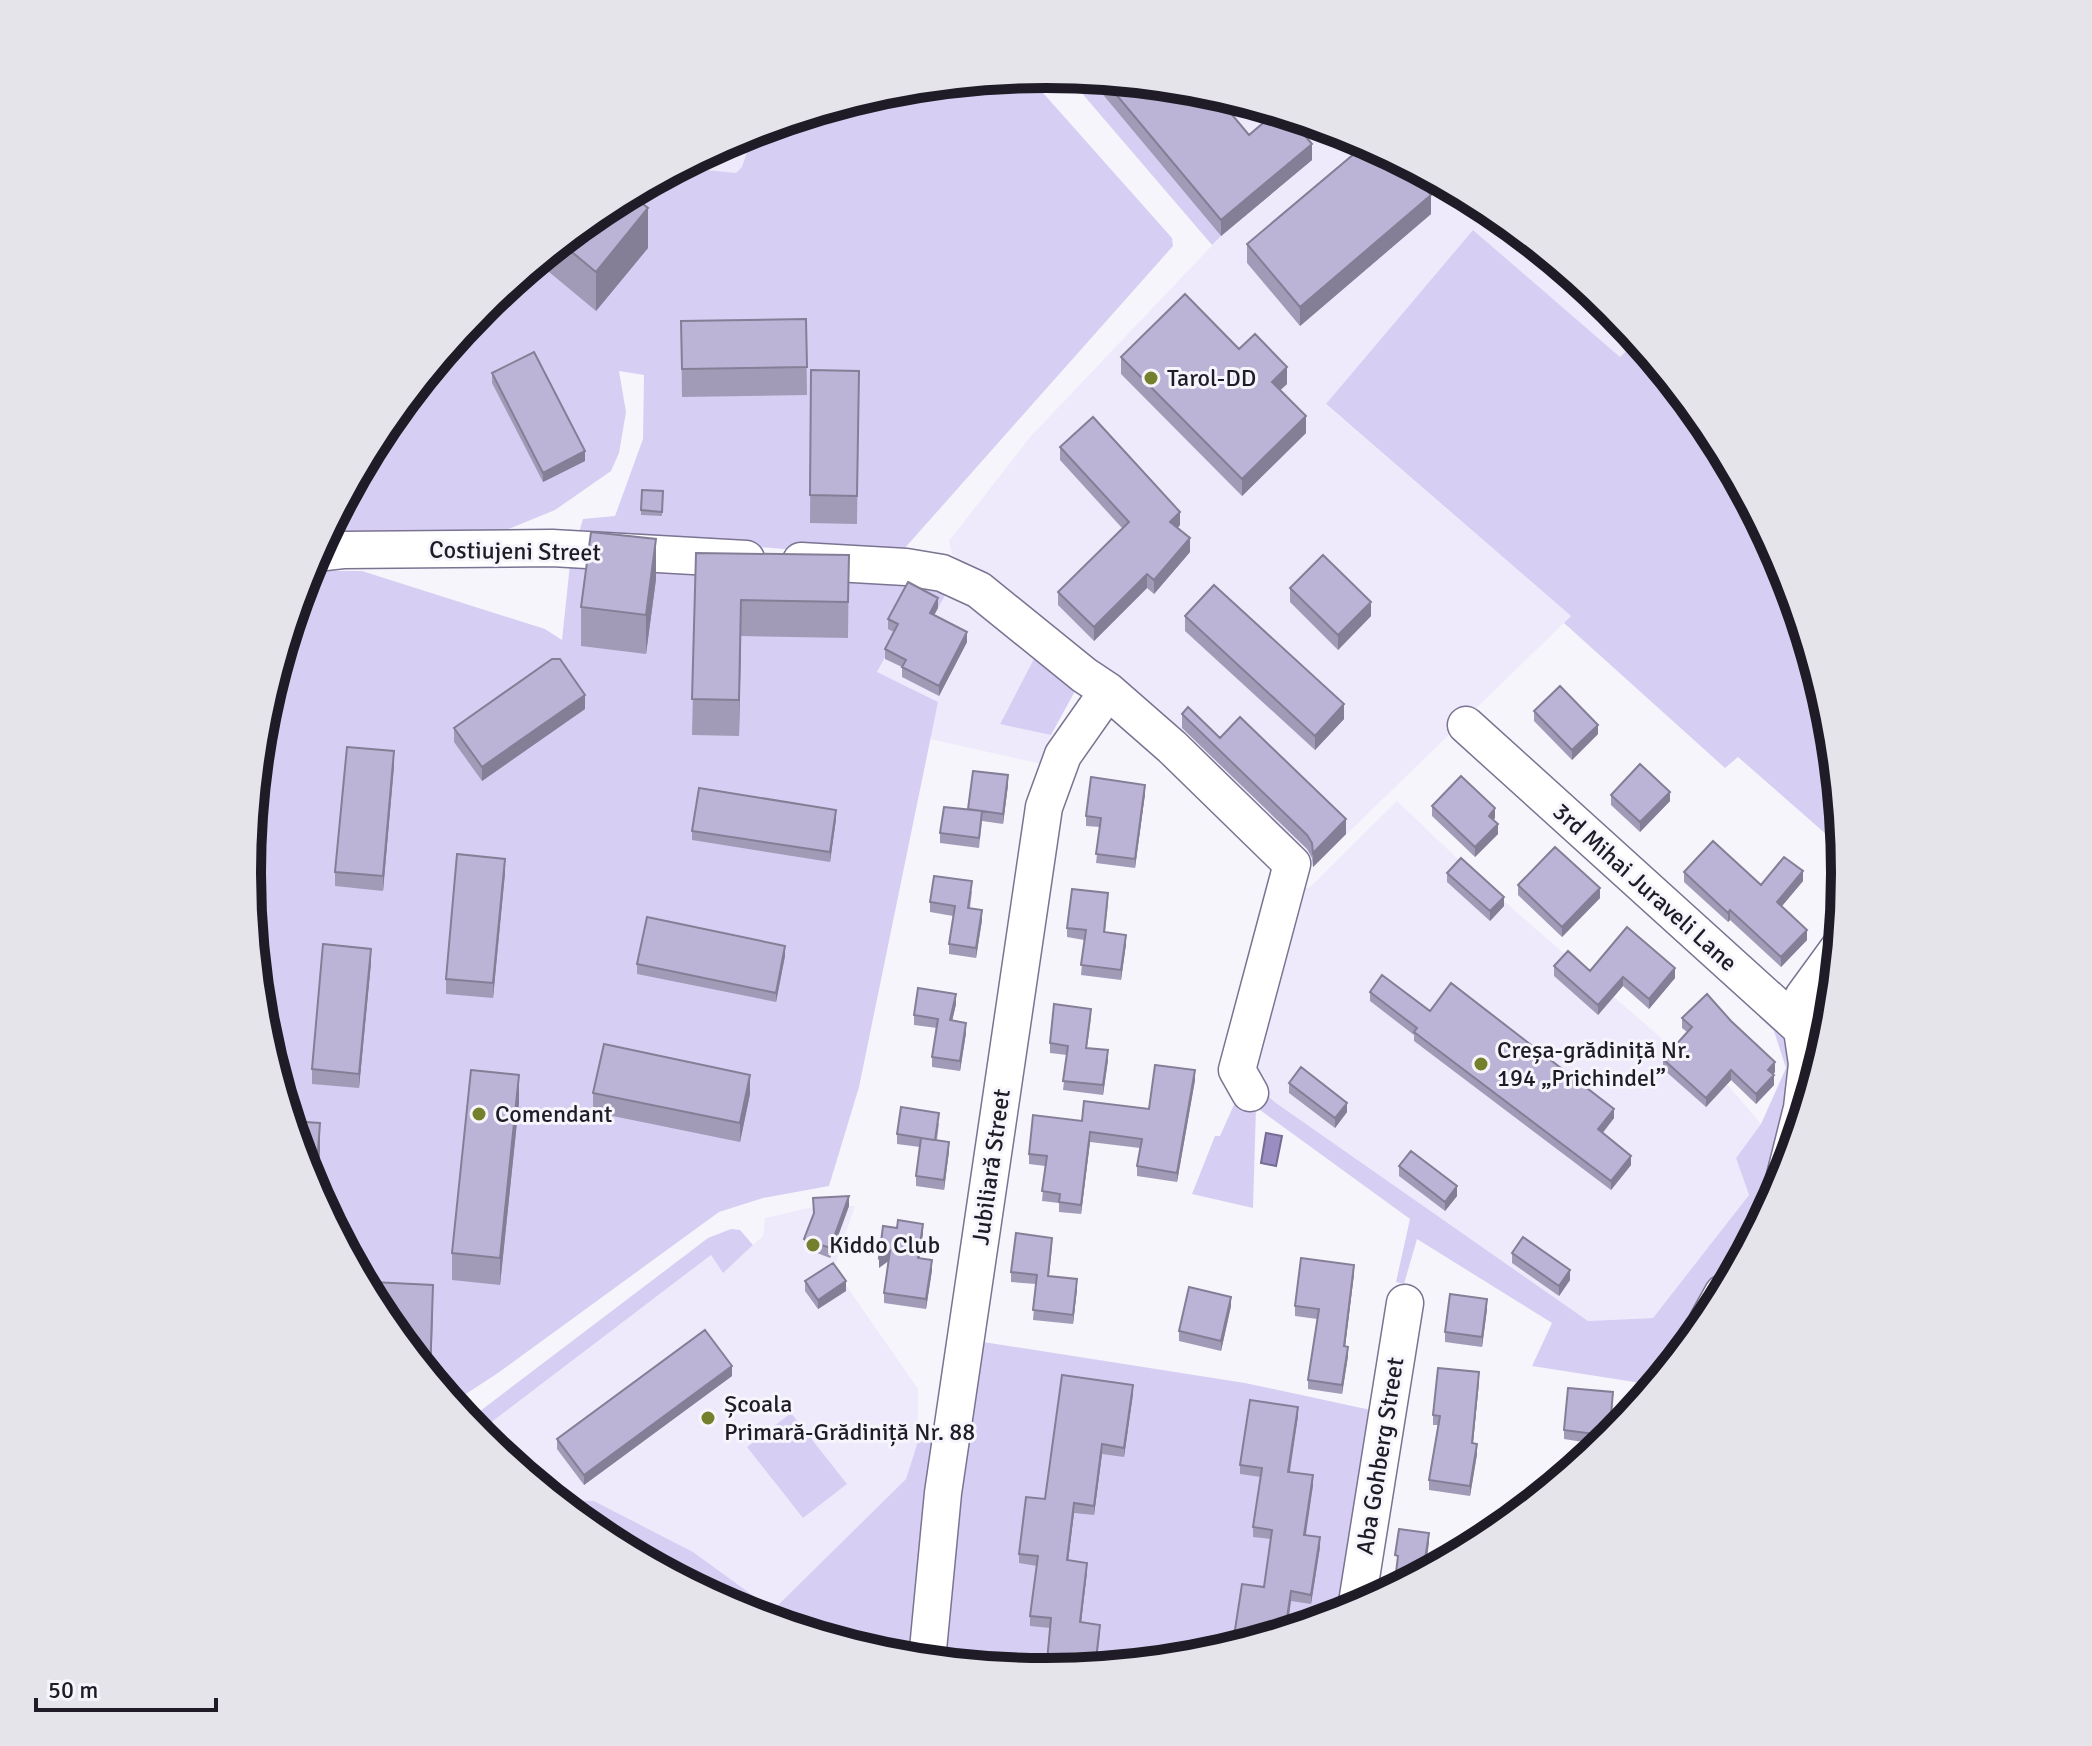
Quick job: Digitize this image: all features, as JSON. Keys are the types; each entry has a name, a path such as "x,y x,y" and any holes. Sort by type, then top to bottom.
{"street":[{"name":"Costiujeni Street","path":"331,551 552,548 906,567 942,573 979,590 1108,691"},
{"path":"1108,691 1172,747 1292,864 1237,1070 1250,1093"},
{"name":"Jubiliară Street","path":"928,1649 943,1493 1044,807 1063,755 1108,691"},
{"name":"3rd Mihai Juraveli Lane","path":"1466,725 1813,1039"},
{"path":"1813,1039 1803,997 1825,967"},
{"name":"Aba Gohberg Street","path":"1359,1592 1405,1303"}],"shaded area":[{"path":"1039,88 1172,238 1173,246 896,558 758,547 704,537 577,539 583,519 615,516 643,439 644,375 619,371 626,412 619,453 611,471 555,510 494,535 333,546 366,480 423,395 456,355 528,283 610,220 654,193 699,169 736,173 742,167 749,147 843,115 944,95"},
{"path":"1079,89 1099,90 1221,236 1212,245"},
{"path":"1099,90 1199,103 1249,115 1346,148 1393,169 1482,220 1524,250 1564,283 1629,348 1620,357 1473,230 1326,405 1571,616 1313,867 1175,735 1077,660 952,554 949,541 1031,436 1221,236"},
{"path":"749,147 742,168 736,173 699,169"},
{"path":"1473,230 1620,357 1629,348 1699,437 1750,526 1771,573 1804,670 1816,720 1830,837 1738,757 1725,768 1564,623 1571,616 1326,404"},
{"path":"570,564 757,570 949,588 938,608 909,592 898,634 877,672 938,702 859,1087 829,1186 763,1198 719,1212 461,1397 431,1361 433,1313 393,1309 342,1220 303,1125 276,1026 268,975 261,873 268,771 288,670 322,571 362,571 545,629 562,640"},
{"path":"949,588 1038,651 1000,723 1051,735 1041,764 930,739 937,702 877,672"},
{"path":"1038,651 1080,682 1051,735 1000,724"},
{"name":"Creșa-grădiniță Nr. 194 „Prichindel”","path":"1397,801 1480,880 1676,1051 1721,1077 1761,1124 1736,1158 1749,1195 1653,1318 1588,1321 1276,1103 1251,1080 1299,886 1309,888"},
{"path":"1765,1009 1784,1025 1795,1055 1780,1147 1752,1213 1715,1283 1669,1351 1642,1384 1532,1366 1552,1323 1417,1239 1404,1284 1396,1282 1410,1219 1256,1107 1253,1208 1192,1194 1215,1136 1220,1136 1237,1098 1260,1089 1588,1321 1653,1318 1749,1195 1736,1158 1761,1124 1786,1068 1774,1031 1759,1017"},
{"path":"1266,1133 1282,1136 1276,1166 1261,1163"},
{"name":"Școala Primară-Grădiniță Nr. 88","path":"855,1206 834,1268 918,1389 918,1441 906,1479 774,1609 693,1552 594,1501 574,1500 488,1425 711,1255 723,1272 763,1236 765,1218 813,1207"},
{"path":"731,1229 740,1230 753,1245 723,1273 711,1255 488,1425 477,1413 708,1238"},
{"path":"977,1341 1245,1383 1380,1412 1351,1596 1249,1631 1148,1651 1046,1658 939,1650"},
{"path":"791,1413 847,1484 803,1518 747,1447"},
{"path":"918,1441 940,1443 921,1647 843,1631 774,1609 906,1479"},
{"path":"574,1500 594,1501 693,1552 768,1606 699,1577 653,1553"}],"building":[{"path":"1114,92 1228,110 1249,135 1266,120 1301,131 1312,144 1221,220"},
{"path":"1356,152 1422,185 1431,195 1300,307 1247,244"},
{"path":"640,202 648,208 596,272 569,249"},
{"path":"1185,294 1239,349 1255,334 1287,367 1272,382 1306,416 1242,479 1121,357"},
{"path":"806,319 807,367 682,369 681,321"},
{"path":"534,352 585,451 543,473 492,373"},
{"path":"811,370 859,371 857,496 810,495"},
{"path":"1093,417 1180,512 1170,522 1190,538 1154,580 1147,574 1094,627 1058,592 1129,522 1060,447"},
{"path":"642,490 663,491 662,512 641,510"},
{"path":"591,532 656,539 646,615 581,607"},
{"path":"696,553 849,555 848,602 741,600 739,700 692,699"},
{"path":"1323,555 1371,602 1338,635 1290,588"},
{"path":"908,582 938,598 930,613 967,632 939,686 902,667 906,660 885,649 898,624 888,619"},
{"path":"1214,585 1344,704 1315,736 1185,616"},
{"path":"552,659 560,659 585,695 482,767 454,728"},
{"path":"1560,686 1598,725 1572,750 1534,711"},
{"path":"1188,707 1220,738 1240,717 1346,819 1313,853 1307,835 1182,714"},
{"path":"347,747 394,751 383,876 335,872"},
{"path":"1640,764 1670,792 1640,822 1611,795"},
{"path":"973,771 1008,775 1003,814 968,809"},
{"path":"1461,776 1495,808 1489,816 1498,824 1475,847 1432,806"},
{"path":"1091,777 1145,785 1135,859 1096,854 1101,818 1086,816"},
{"path":"699,788 836,810 830,852 692,831"},
{"path":"944,807 982,811 979,838 940,833"},
{"path":"1713,841 1761,885 1784,857 1803,871 1777,902 1807,930 1781,957 1684,872"},
{"path":"1555,847 1600,888 1562,927 1518,885"},
{"path":"457,854 505,859 493,983 446,979"},
{"path":"1461,858 1504,897 1490,911 1447,873"},
{"path":"934,876 972,881 968,908 982,910 976,948 949,944 955,906 930,902"},
{"path":"1072,889 1108,893 1104,932 1126,935 1121,970 1081,965 1086,930 1067,928"},
{"path":"647,917 785,946 776,993 637,964"},
{"path":"1627,927 1675,968 1649,999 1623,977 1598,1005 1554,966 1568,951 1590,971"},
{"path":"323,944 371,949 359,1074 312,1069"},
{"path":"1382,975 1430,1011 1451,983 1614,1109 1598,1129 1631,1156 1611,1181 1414,1032 1417,1028 1370,992"},
{"path":"918,988 956,994 950,1020 966,1023 960,1061 932,1057 938,1019 914,1015"},
{"path":"1707,994 1775,1062 1768,1070 1774,1075 1756,1094 1731,1070 1706,1098 1663,1059 1692,1027 1682,1018"},
{"path":"1054,1004 1091,1009 1086,1048 1108,1050 1103,1085 1063,1081 1068,1046 1050,1043"},
{"path":"604,1044 750,1075 740,1123 593,1093"},
{"path":"1155,1065 1195,1070 1177,1173 1137,1166 1142,1139 1090,1132 1081,1205 1059,1202 1060,1194 1042,1191 1047,1156 1029,1154 1033,1115 1082,1121 1084,1101 1149,1109"},
{"path":"1301,1067 1347,1103 1335,1118 1289,1083"},
{"path":"471,1070 519,1075 500,1258 452,1253"},
{"path":"901,1107 939,1113 935,1140 949,1142 944,1180 916,1176 921,1138 934,1140 897,1134"},
{"path":"302,1122 320,1123 317,1163"},
{"path":"1411,1151 1457,1186 1445,1202 1399,1166"},
{"path":"849,1196 830,1248 804,1239 814,1213 813,1198"},
{"path":"898,1220 923,1224 918,1258 932,1260 926,1299 884,1293 890,1251 879,1258 883,1226 897,1228"},
{"path":"1016,1233 1052,1238 1048,1276 1077,1279 1073,1315 1033,1310 1037,1275 1011,1272"},
{"path":"1523,1237 1570,1270 1559,1286 1512,1253"},
{"path":"1301,1258 1354,1265 1342,1385 1308,1380 1319,1309 1295,1306"},
{"path":"833,1263 846,1281 818,1300 805,1281"},
{"path":"377,1282 433,1285 430,1360"},
{"path":"1189,1287 1231,1297 1221,1341 1179,1331"},
{"path":"1450,1294 1487,1299 1482,1337 1445,1332"},
{"path":"705,1330 732,1366 584,1475 557,1439"},
{"path":"1438,1368 1479,1372 1472,1443 1477,1444 1470,1486 1429,1480 1440,1416 1433,1415"},
{"path":"1062,1375 1133,1385 1124,1448 1102,1444 1094,1506 1074,1503 1067,1560 1087,1563 1080,1622 1100,1625 1096,1656 1047,1658 1051,1618 1030,1616 1038,1556 1019,1554 1026,1497 1045,1499"},
{"path":"1568,1388 1613,1392 1611,1418 1595,1434 1564,1430"},
{"path":"1250,1400 1298,1407 1288,1472 1313,1475 1304,1535 1320,1537 1311,1595 1291,1591 1287,1619 1234,1635 1242,1584 1264,1587 1272,1530 1253,1527 1262,1468 1240,1465"},
{"path":"1399,1529 1429,1533 1425,1560 1396,1576 1398,1556 1395,1555"}],"place":[{"name":"Tarol-DD","path":"1151,378"},
{"name":"Creșa-grădiniță Nr. 194 „Prichindel”","path":"1481,1064"},
{"name":"Comendant","path":"479,1114"},
{"name":"Kiddo Club","path":"813,1245"},
{"name":"Școala Primară-Grădiniță Nr. 88","path":"708,1418"}]}
